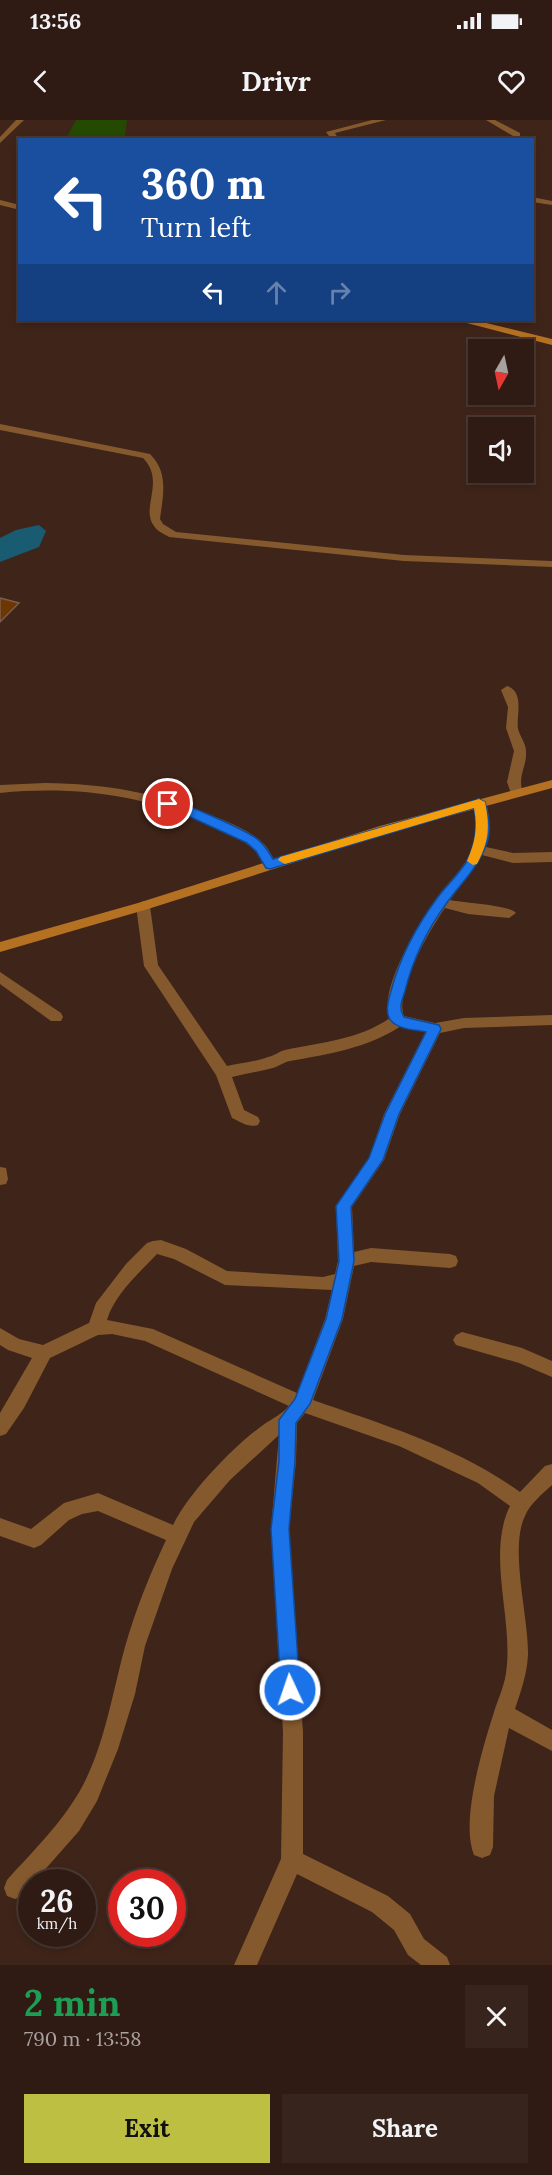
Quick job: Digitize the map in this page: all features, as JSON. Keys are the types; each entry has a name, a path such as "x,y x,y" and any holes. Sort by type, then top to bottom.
{"street":[{"path":"0,141 20,120"},
{"path":"334,138 330,132 382,120"},
{"path":"490,120 517,135 516,138"},
{"path":"0,197 18,202"},
{"path":"534,200 552,203"},
{"path":"0,202 18,207"},
{"path":"468,321 552,342"},
{"path":"0,427 146,456 153,461 159,478 160,487 154,519 159,526 173,535 404,558 552,564"},
{"path":"507,690 514,706 512,728 520,751 513,782 516,793"},
{"path":"0,947 143,906 479,802 552,784"},
{"path":"0,789 83,789 124,792 148,797 211,820 251,841 261,848 270,865"},
{"path":"399,1020 393,1008 416,941 441,902 472,863 478,850 483,824 479,802"},
{"path":"478,850 513,858 552,856"},
{"path":"441,902 468,909 509,913"},
{"path":"143,906 151,966 224,1073 238,1114 252,1121"},
{"path":"0,977 56,1017"},
{"path":"224,1073 273,1062 284,1056 314,1052 359,1041 381,1032 399,1020 435,1029 464,1023 552,1020"},
{"path":"15,1888 71,1823 90,1794 108,1749 125,1694 135,1646 176,1535 187,1516 223,1474 265,1434 288,1420 302,1404 334,1319 345,1270 344,1206 376,1160 392,1114 435,1029"},
{"path":"0,1173 0,1179"},
{"path":"96,1328 102,1308 132,1269 153,1248 180,1254 225,1278 323,1284 333,1283 345,1270 371,1255 450,1261"},
{"path":"0,1335 14,1345 37,1351 96,1328 112,1327 147,1334 302,1404 404,1440 475,1472 522,1504"},
{"path":"462,1340 522,1356 552,1370"},
{"path":"0,1428 33,1376 37,1351"},
{"path":"245,1965 292,1860 293,1732 280,1529 287,1461 288,1420"},
{"path":"482,1847 480,1823 485,1790 516,1672 516,1617 511,1544 513,1520 522,1504 552,1472"},
{"path":"0,1527 34,1539 52,1520 87,1502 98,1502 176,1535"},
{"path":"504,1714 552,1741"},
{"path":"292,1860 380,1904 402,1922 416,1947 439,1965"}],"green space":[{"path":"76,120 127,120 123,138 67,138"}],"water":[{"path":"39,525 46,531 39,547 0,562 0,538 16,530"}],"building":[{"path":"0,598 19,603 0,622"}],"slow traffic":[{"path":"285,860 479,802 483,824 482,838 473,861"}],"route":[{"path":"168,804 211,820 251,841 261,848 270,865 479,802 483,824 482,838 472,863 441,902 416,941 401,980 393,1008 396,1016 399,1020 408,1023 435,1029 392,1114 376,1160 344,1206 346,1261 334,1319 302,1404 288,1420 287,1461 280,1529 290,1690"}]}
